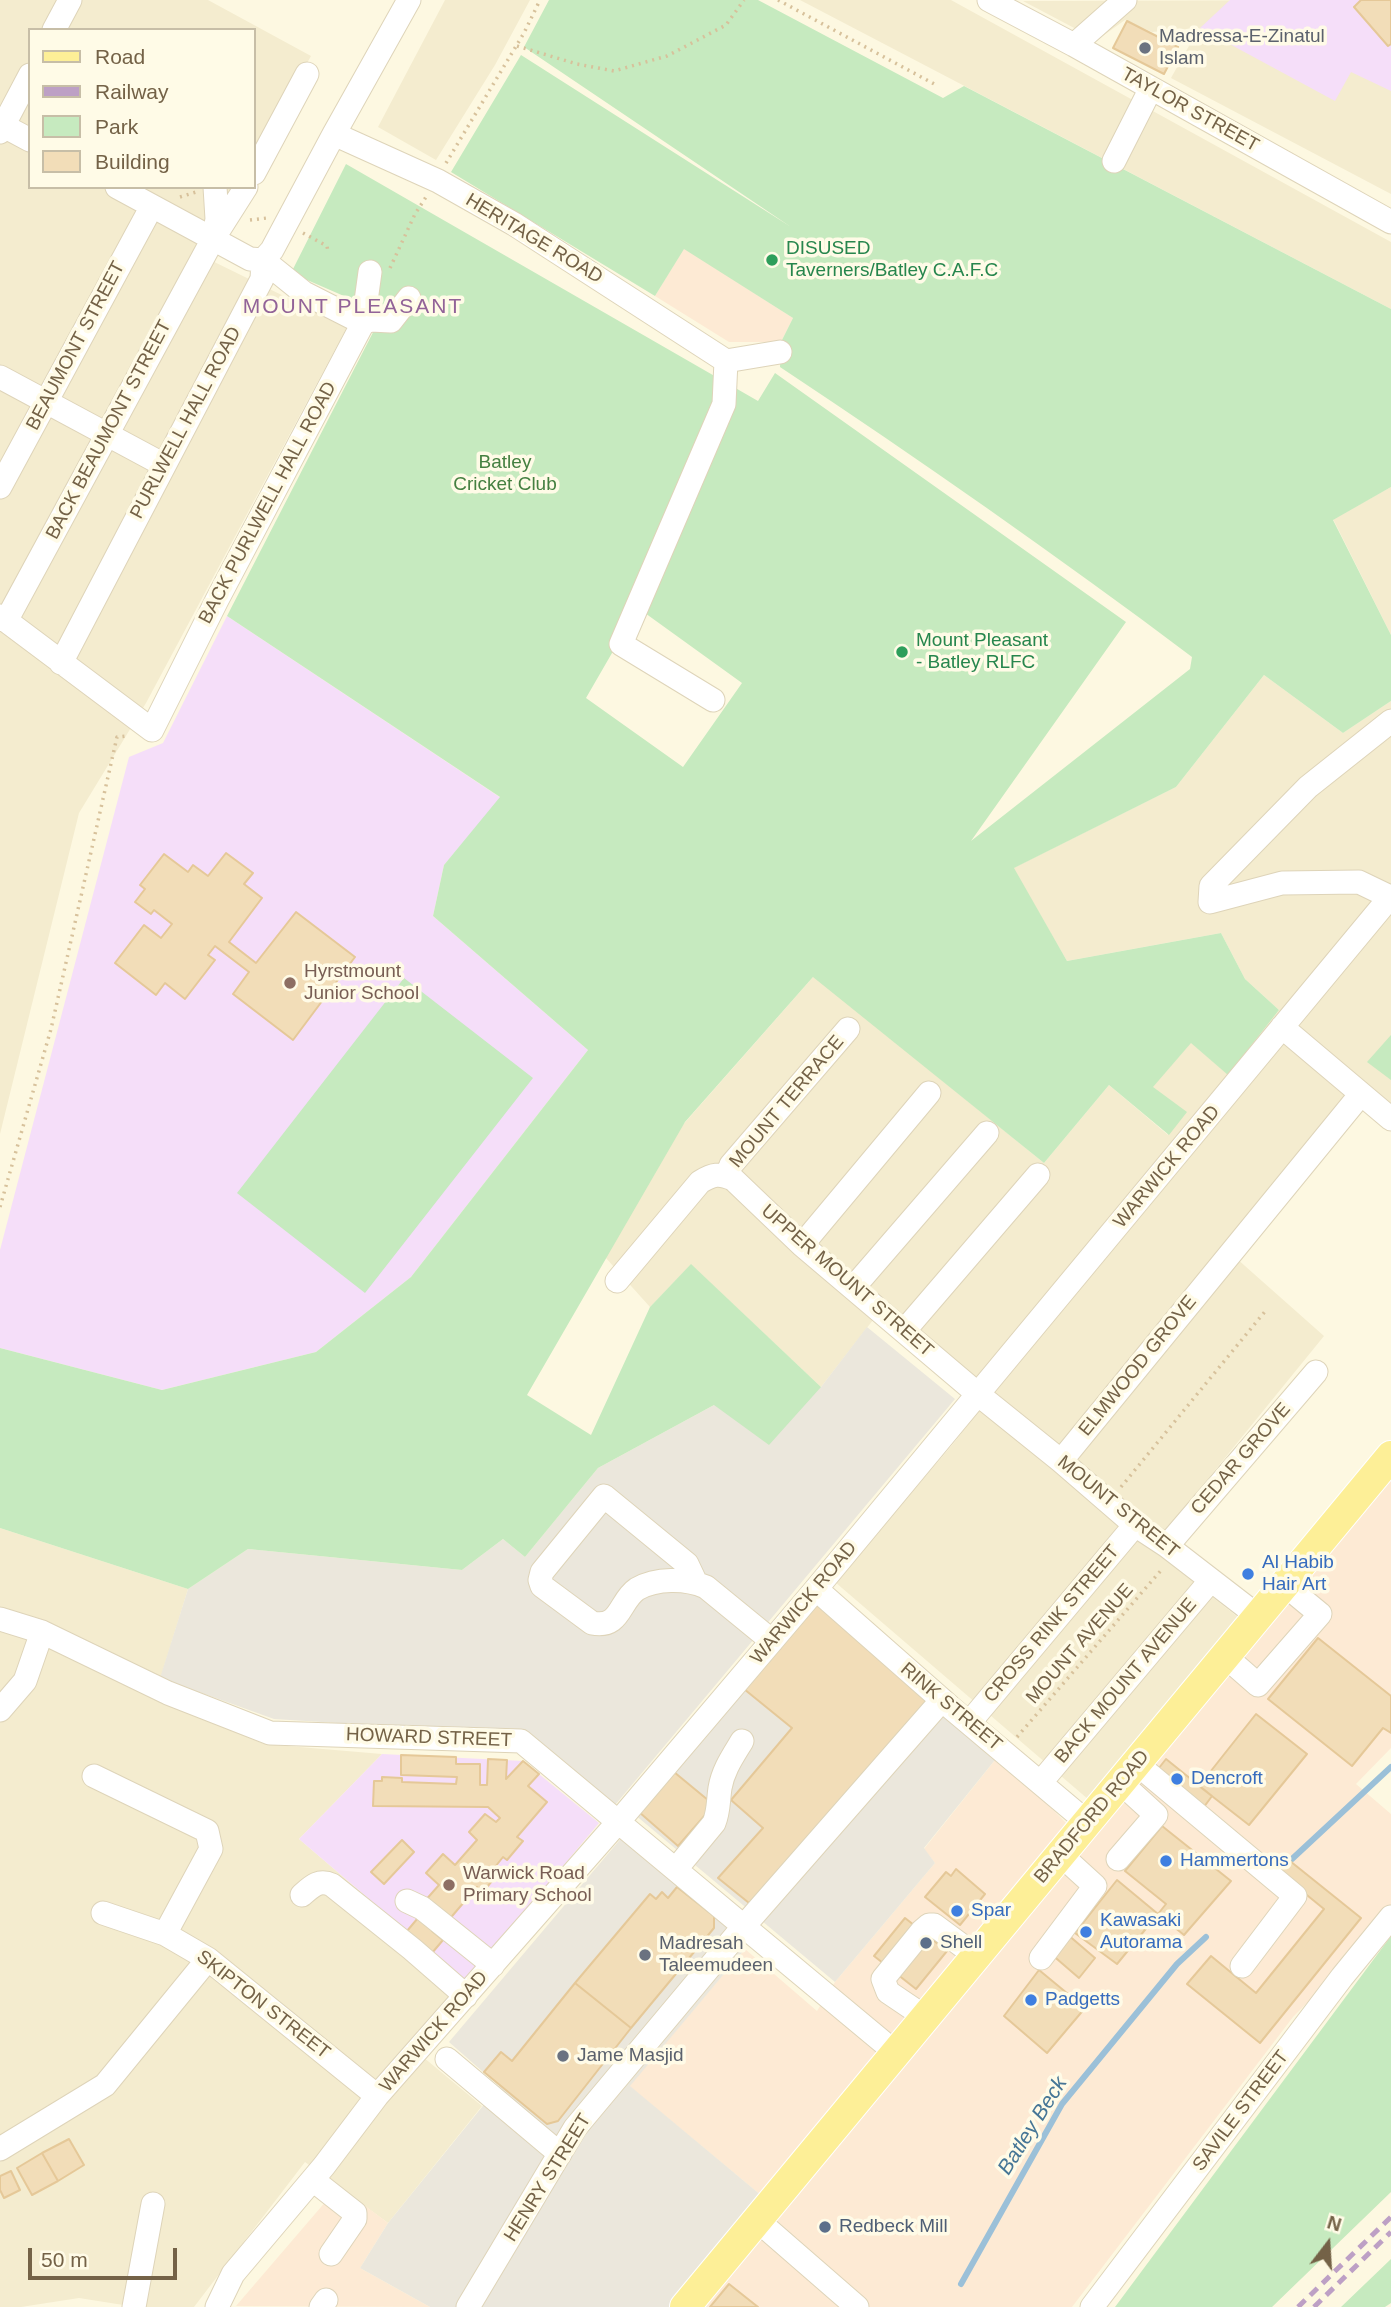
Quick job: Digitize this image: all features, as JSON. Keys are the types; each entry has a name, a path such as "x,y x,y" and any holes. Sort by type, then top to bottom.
{"main road":[{"name":"BRADFORD ROAD","path":"685,2307 1391,1456"}],"street":[{"path":"55,28 70,0"},
{"name":"PURLWELL HALL ROAD","path":"61,663 262,279 263,260 272,250 409,0"},
{"name":"TAYLOR STREET","path":"989,0 1391,222"},
{"path":"1074,45 1125,0"},
{"path":"256,169 307,74"},
{"path":"28,79 1,127 28,139"},
{"path":"1114,161 1151,88"},
{"name":"HERITAGE ROAD","path":"334,134 438,181 514,224 726,360"},
{"path":"121,189 250,259 263,260 304,293 363,323 371,320 391,321 409,298"},
{"path":"213,239 217,219 215,189"},
{"path":"213,239 245,189"},
{"name":"BEAUMONT STREET","path":"0,487 152,206"},
{"name":"BACK BEAUMONT STREET","path":"3,618 213,239"},
{"name":"BACK PURLWELL HALL ROAD","path":"152,730 217,600 363,323 379,273"},
{"path":"713,700 621,644 724,404 726,360 780,352"},
{"path":"0,377 164,465"},
{"path":"3,618 152,730"},
{"path":"1391,721 1308,787 1211,886 1210,902 1282,883 1359,882 1391,897"},
{"name":"WARWICK ROAD","path":"217,2307 233,2274 313,2180 377,2096 772,1642 1391,897"},
{"path":"1282,1027 1391,1119"},
{"name":"MOUNT TERRACE","path":"617,1281 700,1182 725,1177 731,1165 853,1033"},
{"path":"802,1245 929,1093"},
{"name":"ELMWOOD GROVE","path":"1061,1461 1361,1094"},
{"path":"853,1288 987,1133"},
{"path":"904,1331 1038,1175"},
{"name":"UPPER MOUNT STREET","path":"725,1177 979,1395"},
{"name":"CEDAR GROVE","path":"1171,1549 1316,1372"},
{"name":"MOUNT STREET","path":"979,1395 1135,1525 1171,1549 1259,1618"},
{"path":"688,1576 658,1581 635,1590 613,1620 601,1625 592,1623 542,1586 540,1580 542,1572 604,1496 688,1576 706,1587 772,1642"},
{"name":"CROSS RINK STREET","path":"969,1723 1135,1525"},
{"name":"BACK MOUNT AVENUE","path":"1041,1782 1210,1580"},
{"path":"1226,1657 1258,1685 1320,1614 1285,1585"},
{"name":"RINK STREET","path":"816,1589 942,1700 1088,1822"},
{"name":"HOWARD STREET","path":"0,1619 42,1632 168,1693 270,1733 520,1741 896,2053"},
{"path":"0,1710 26,1681 42,1632"},
{"name":"HENRY STREET","path":"468,2307 575,2127 744,1926 942,1700"},
{"path":"676,1870 714,1823 718,1814 723,1775 743,1741"},
{"path":"1118,1860 1156,1815 1129,1774"},
{"path":"1129,1774 1295,1896 1242,1966"},
{"path":"94,1776 207,1831 211,1849 165,1934"},
{"path":"1041,1958 1095,1886 1061,1855"},
{"path":"302,1895 317,1883 332,1885 466,1996"},
{"path":"407,1901 422,1908 493,1965"},
{"name":"SKIPTON STREET","path":"103,1913 165,1934 208,1959 377,2096"},
{"name":"SAVILE STREET","path":"1092,2307 1342,1977 1391,1917"},
{"path":"925,2017 888,1992 883,1979 922,1931 929,1925 934,1925 976,1956"},
{"path":"0,2149 105,2085 208,1959"},
{"path":"447,2059 560,2154"},
{"path":"313,2180 355,2213 355,2219 331,2254"},
{"path":"134,2307 153,2204"},
{"path":"757,2220 857,2307"}],"path":[{"path":"379,273 438,181 449,156 541,0"},
{"path":"516,46 577,64 614,71 667,56 726,25 744,0"},
{"path":"778,0 938,86"},
{"path":"290,215 304,235 327,246 328,252"},
{"path":"0,1207 51,1029 117,737 152,730"},
{"path":"1108,1502 1267,1309"},
{"name":"MOUNT AVENUE","path":"1004,1752 1171,1549"}],"shaded area":[{"path":"0,0 208,0 311,56 256,154 256,28 28,28 28,189 236,189 200,255 347,327 146,703 79,813 0,1134"},
{"path":"445,0 530,0 495,65 436,160 378,127"},
{"path":"800,0 951,0 1391,242 1391,309"},
{"path":"1230,0 1391,0 1391,91 1351,72 1335,101 1200,28"},
{"path":"1391,0 1391,194 1171,78 1199,28 1152,32 1125,20 1097,40 1023,1"},
{"path":"684,248 793,318 781,342 729,342 655,296"},
{"path":"1391,487 1391,635 1333,519"},
{"name":"Hyrstmount Junior School","path":"227,616 501,798 444,865 433,916 588,1050 411,1277 316,1352 162,1390 0,1348 0,1250 129,757 163,743"},
{"path":"1264,675 1343,733 1391,701 1391,1114 1362,1091 1227,1250 1324,1336 1151,1549 1239,1618 1089,1800 835,1582 953,1444 993,1392 887,1302 821,1387 691,1265 650,1307 605,1257 681,1127 814,976 1044,1163 1109,1085 1168,1135 1152,1087 1191,1042 1228,1074 1279,1010 1245,979 1221,933 1067,961 1013,868 1176,787"},
{"path":"867,1327 955,1399 615,1805 529,1735 274,1719 160,1678 188,1589 248,1549 462,1570 503,1539 525,1557 598,1468 714,1405 821,1387"},
{"path":"1391,1456 1391,1748 1356,1784 1391,1814 1391,1918 1293,2017 1072,2307 684,2307"},
{"path":"0,1528 188,1589 154,1699 264,1744 382,1754 299,1839 466,1982 411,2047 482,2106 388,2223 305,2162 194,2307 136,2307 79,2298 21,2307 0,2307"},
{"path":"813,1603 999,1755 924,1848 935,1863 835,1982 634,1814"},
{"name":"Warwick Road Primary School","path":"382,1754 523,1761 599,1823 466,1982 299,1839"},
{"path":"999,1755 1069,1826 762,2196 629,2086 745,1949 817,2011 835,1982 935,1863 924,1849"},
{"path":"623,1836 724,1921 745,1949 630,2086 762,2196 669,2307 430,2307 360,2268 388,2223 499,2086 449,2042"},
{"path":"339,2186 388,2223 360,2268 430,2307 236,2306"}],"green space":[{"name":"Batley Cricket Club","path":"549,0 758,0 943,98 964,86 1391,309 1391,487 1333,520 1391,635 1391,701 1343,733 1264,675 1176,787 1014,868 1067,961 1221,933 1245,979 1279,1010 1228,1075 1191,1043 1153,1087 1187,1112 1169,1135 1109,1085 1044,1163 813,977 685,1122 527,1395 591,1435 650,1307 691,1264 821,1387 769,1445 714,1405 598,1468 525,1557 503,1539 462,1570 248,1549 188,1589 0,1528 0,1348 162,1390 316,1352 411,1277 588,1050 433,916 444,865 500,797 227,616 383,313 291,273 346,164 758,401 775,373 1126,622 971,841 1190,669 1192,657 1142,619 885,437 780,367 781,342 793,318 684,249 655,296 451,172 521,55 791,227 524,47","holes":["638,608 742,683 683,767 586,698"]},
{"path":"404,978 533,1078 365,1293 237,1193"},
{"path":"1391,1035 1391,1080 1367,1062"},
{"path":"1391,1936 1391,2192 1272,2307 1115,2307"},
{"path":"1391,2259 1391,2303 1385,2307 1341,2307"}],"building":[{"path":"1361,0 1391,0 1391,44 1388,46 1354,7"},
{"name":"Madressa-E-Zinatul Islam","path":"1127,21 1178,47 1164,74 1113,48"},
{"path":"226,853 253,873 244,884 262,898 229,942 256,963 296,912 355,957 293,1040 233,994 249,972 215,946 208,955 215,960 185,999 165,983 156,995 115,963 144,925 161,938 172,924 154,910 151,914 135,902 145,889 140,885 164,854 188,872 193,865 208,876"},
{"path":"818,1602 930,1698 754,1907 718,1878 763,1828 731,1800 792,1728 744,1689"},
{"path":"1318,1638 1391,1696 1391,1733 1383,1728 1352,1766 1268,1699"},
{"path":"1256,1714 1307,1754 1249,1825 1199,1786"},
{"path":"401,1755 456,1757 456,1764 480,1764 480,1785 487,1785 488,1759 507,1760 506,1779 523,1761 539,1774 528,1786 547,1802 517,1837 523,1841 507,1860 503,1857 495,1867 500,1871 483,1892 477,1887 447,1922 424,1902 439,1885 426,1873 443,1854 455,1865 477,1840 469,1832 485,1814 496,1822 500,1818 488,1807 373,1806 374,1781 382,1781 382,1777 402,1778 402,1782 456,1784 457,1777 401,1775"},
{"name":"Dencroft","path":"1166,1759 1212,1796 1201,1811 1155,1773"},
{"path":"674,1772 714,1805 678,1846 639,1812"},
{"path":"1162,1826 1231,1881 1184,1935 1158,1914 1166,1904 1125,1871"},
{"path":"402,1840 414,1852 384,1884 371,1872"},
{"path":"1285,1857 1361,1918 1260,2043 1187,1984 1211,1956 1256,1993 1324,1909 1275,1869"},
{"name":"Spar","path":"956,1869 985,1894 960,1925 925,1897 946,1872 951,1876"},
{"path":"1117,1880 1158,1914 1117,1964 1075,1933"},
{"name":"Madresah Taleemudeen","path":"677,1887 714,1916 714,1928 631,2028 575,1983 650,1894 656,1899 662,1892 668,1898"},
{"path":"423,1912 437,1924 432,1931 443,1940 432,1953 407,1931"},
{"path":"905,1918 947,1951 916,1989 874,1956"},
{"path":"1067,1934 1095,1958 1079,1978 1050,1953"},
{"path":"1039,1970 1085,2008 1047,2053 1004,2016"},
{"name":"Jame Masjid","path":"575,1983 631,2028 558,2121 547,2124 484,2072 501,2052 512,2061"},
{"path":"69,2139 84,2165 58,2181 42,2153"},
{"path":"42,2153 58,2181 32,2195 17,2168"},
{"path":"11,2171 20,2190 4,2198 0,2190 0,2176"},
{"path":"729,2284 758,2307 710,2307"}],"waterway":[{"name":"Batley Beck","path":"1292,1859 1391,1767"},
{"name":"Batley Beck","path":"961,2284 1062,2104 1177,1964 1206,1937"}],"railway":[{"path":"1298,2307 1391,2217"},
{"path":"1314,2307 1391,2232"}],"place":[{"name":"Madressa-E-Zinatul Islam","path":"1145,48"},
{"name":"DISUSED Taverners/Batley C.A.F.C","path":"772,260"},
{"name":"Mount Pleasant - Batley RLFC","path":"902,652"},
{"name":"Hyrstmount Junior School","path":"290,983"},
{"name":"Al Habib Hair Art","path":"1248,1574"},
{"name":"Dencroft","path":"1177,1779"},
{"name":"Hammertons","path":"1166,1861"},
{"name":"Warwick Road Primary School","path":"449,1885"},
{"name":"Spar","path":"957,1911"},
{"name":"Kawasaki Autorama","path":"1086,1932"},
{"name":"Shell","path":"926,1943"},
{"name":"Madresah Taleemudeen","path":"645,1955"},
{"name":"Padgetts","path":"1031,2000"},
{"name":"Jame Masjid","path":"563,2056"},
{"name":"Redbeck Mill","path":"825,2227"}],"district":[{"name":"MOUNT PLEASANT","path":"353,307"}]}
